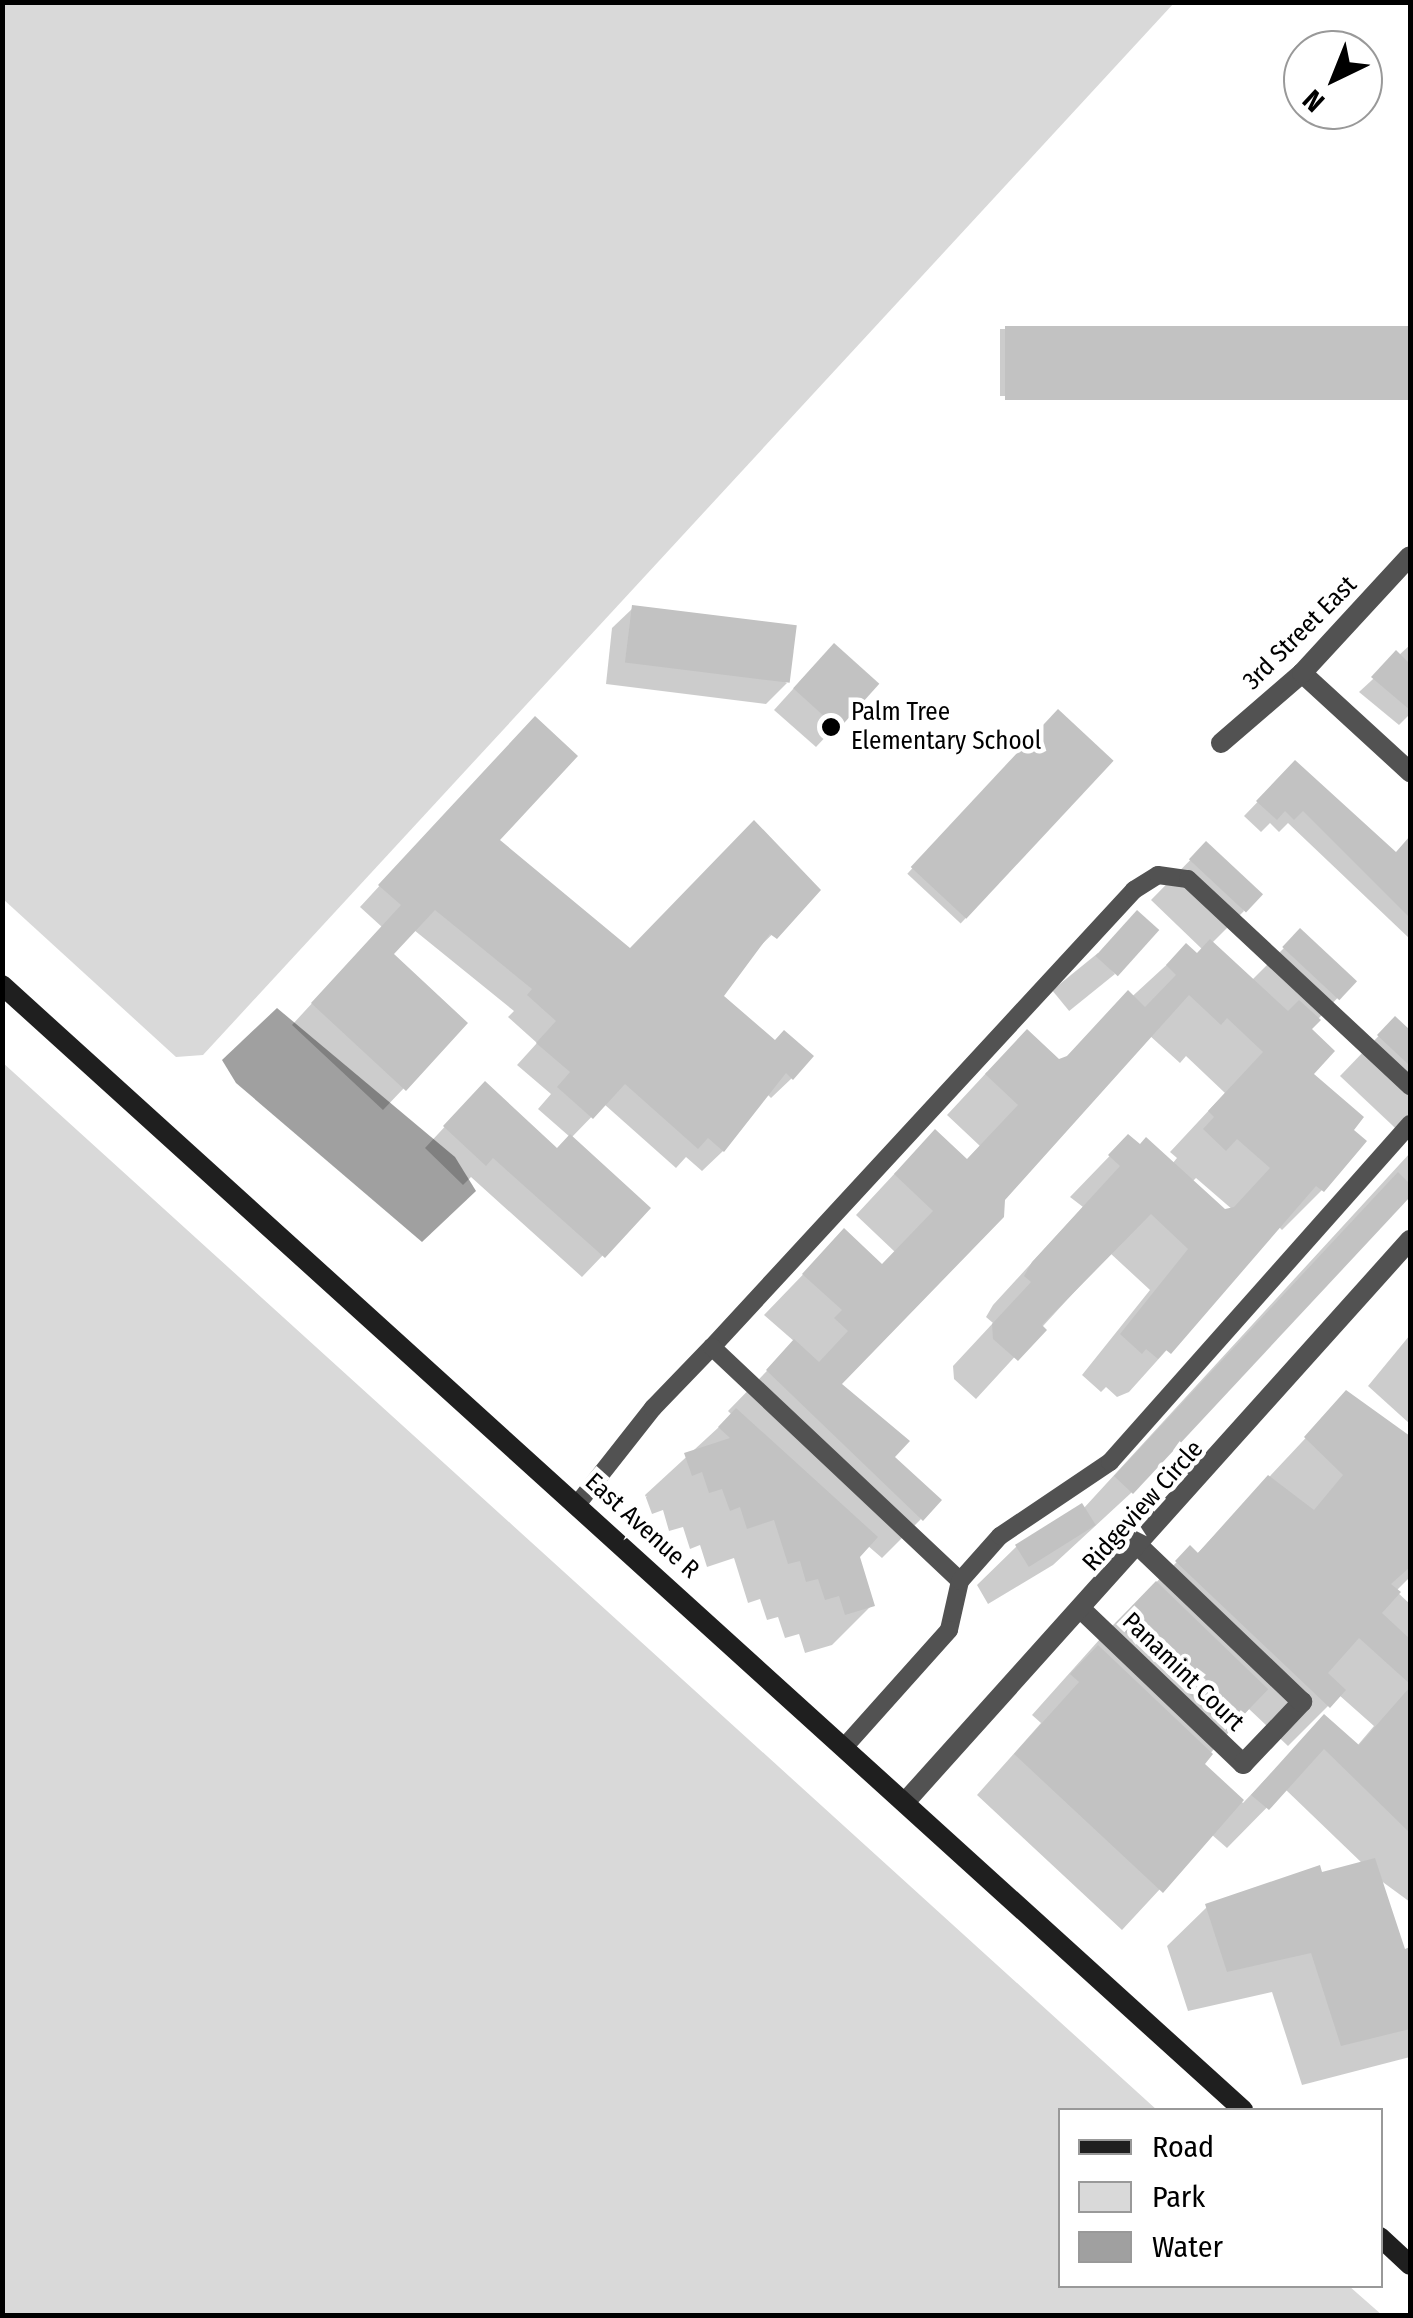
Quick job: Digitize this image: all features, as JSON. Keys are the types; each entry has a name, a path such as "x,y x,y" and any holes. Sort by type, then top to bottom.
{"street":[{"name":"3rd Street East","path":"1221,743 1302,673 1410,556"},
{"path":"1302,673 1410,772"},
{"name":"East Avenue R","path":"2,985 579,1502 1242,2108"},
{"name":"Ridgeview Circle","path":"907,1800 1140,1547 1410,1240"},
{"name":"Panamint Court","path":"1082,1610 1243,1764 1302,1702 1140,1547"},
{"path":"1383,2240 1410,2264"}],"lane":[{"path":"579,1502 653,1408 1134,890 1158,875 1188,879 1410,1086"},
{"path":"846,1745 924,1665 948,1630 960,1581 1000,1536 1110,1462 1410,1124"},
{"path":"712,1347 960,1581"}],"green space":[{"path":"2,3 1174,3 203,1055 176,1057 3,899"},
{"path":"2,1062 1155,2108 1058,2108 1058,2288 1351,2288 1382,2315 3,2315"}],"water":[{"path":"277,1008 455,1157 476,1191 422,1242 236,1083 222,1060"}],"building":[{"path":"1005,326 1410,326 1410,400 1005,400"},
{"path":"632,605 797,625 790,683 625,663"},
{"path":"834,643 879,684 839,729 793,688"},
{"path":"1396,650 1410,664 1410,710 1371,677"},
{"path":"1058,709 1114,761 966,919 911,867"},
{"path":"535,716 578,756 500,840 630,948 754,820 821,890 777,939 770,934 724,996 775,1040 784,1030 814,1056 793,1080 786,1073 724,1152 708,1138 698,1149 625,1084 593,1119 557,1087 570,1072 536,1043 556,1021 527,995 532,989 435,910 394,954 468,1023 406,1091 311,1003 401,905 378,885"},
{"path":"1295,760 1396,852 1410,836 1410,918 1303,811 1294,820 1285,811 1277,820 1256,801"},
{"path":"1206,841 1263,894 1246,912 1189,859"},
{"path":"1137,910 1159,930 1118,976 1096,956"},
{"path":"1300,928 1357,981 1339,1000 1282,947"},
{"path":"1210,939 1288,1011 1299,1000 1321,1020 1312,1029 1335,1051 1314,1074 1364,1117 1354,1130 1367,1141 1324,1192 1316,1186 1171,1354 1166,1350 1158,1359 1146,1349 1142,1354 1120,1334 1188,1249 1151,1214 1042,1325 1047,1330 1018,1361 993,1339 992,1324 1031,1282 1024,1276 1032,1262 1120,1166 1108,1155 1128,1134 1140,1144 1146,1137 1225,1209 1234,1207 1270,1168 1237,1139 1226,1151 1203,1129 1214,1117 1208,1111 1263,1052 1227,1018 1221,1025 1189,995 1005,1200 1004,1217 842,1384 910,1441 895,1457 942,1500 923,1521 766,1370 794,1339 819,1362 848,1331 834,1318 842,1310 802,1274 844,1228 882,1264 933,1211 894,1174 935,1129 967,1159 1018,1105 985,1074 1027,1029 1059,1059 1067,1056 1128,990 1145,1007 1176,975 1166,965 1186,943 1197,953"},
{"path":"1395,1016 1410,1030 1410,1066 1377,1035"},
{"path":"485,1081 557,1148 570,1134 651,1208 605,1258 493,1158 486,1166 443,1126"},
{"path":"1398,1172 1410,1184 1410,1197 1133,1494 1114,1476"},
{"path":"1346,1390 1410,1436 1410,1567 1391,1584 1401,1592 1382,1613 1410,1639 1410,1684 1359,1638 1328,1673 1346,1690 1330,1708 1175,1561 1190,1545 1198,1553 1268,1475 1314,1510 1343,1475 1304,1437"},
{"path":"736,1408 878,1537 860,1557 875,1606 845,1615 839,1596 825,1600 818,1579 806,1582 800,1561 788,1564 774,1520 747,1529 740,1507 730,1511 722,1489 709,1493 702,1472 692,1476 684,1453 730,1438 718,1427"},
{"path":"1082,1503 1096,1525 1029,1567 1015,1545"},
{"path":"1156,1581 1268,1689 1228,1731 1116,1623"},
{"path":"1098,1645 1213,1754 1205,1764 1244,1800 1163,1893 1014,1754 1079,1682 1070,1674"},
{"path":"1410,1687 1410,1833 1324,1749 1269,1810 1251,1795 1324,1714 1359,1745"},
{"path":"1375,1858 1405,1949 1410,1947 1410,2029 1341,2046 1311,1953 1227,1972 1205,1904 1320,1865 1322,1872"}],"place":[{"name":"Palm Tree Elementary School","path":"831,727"}]}
